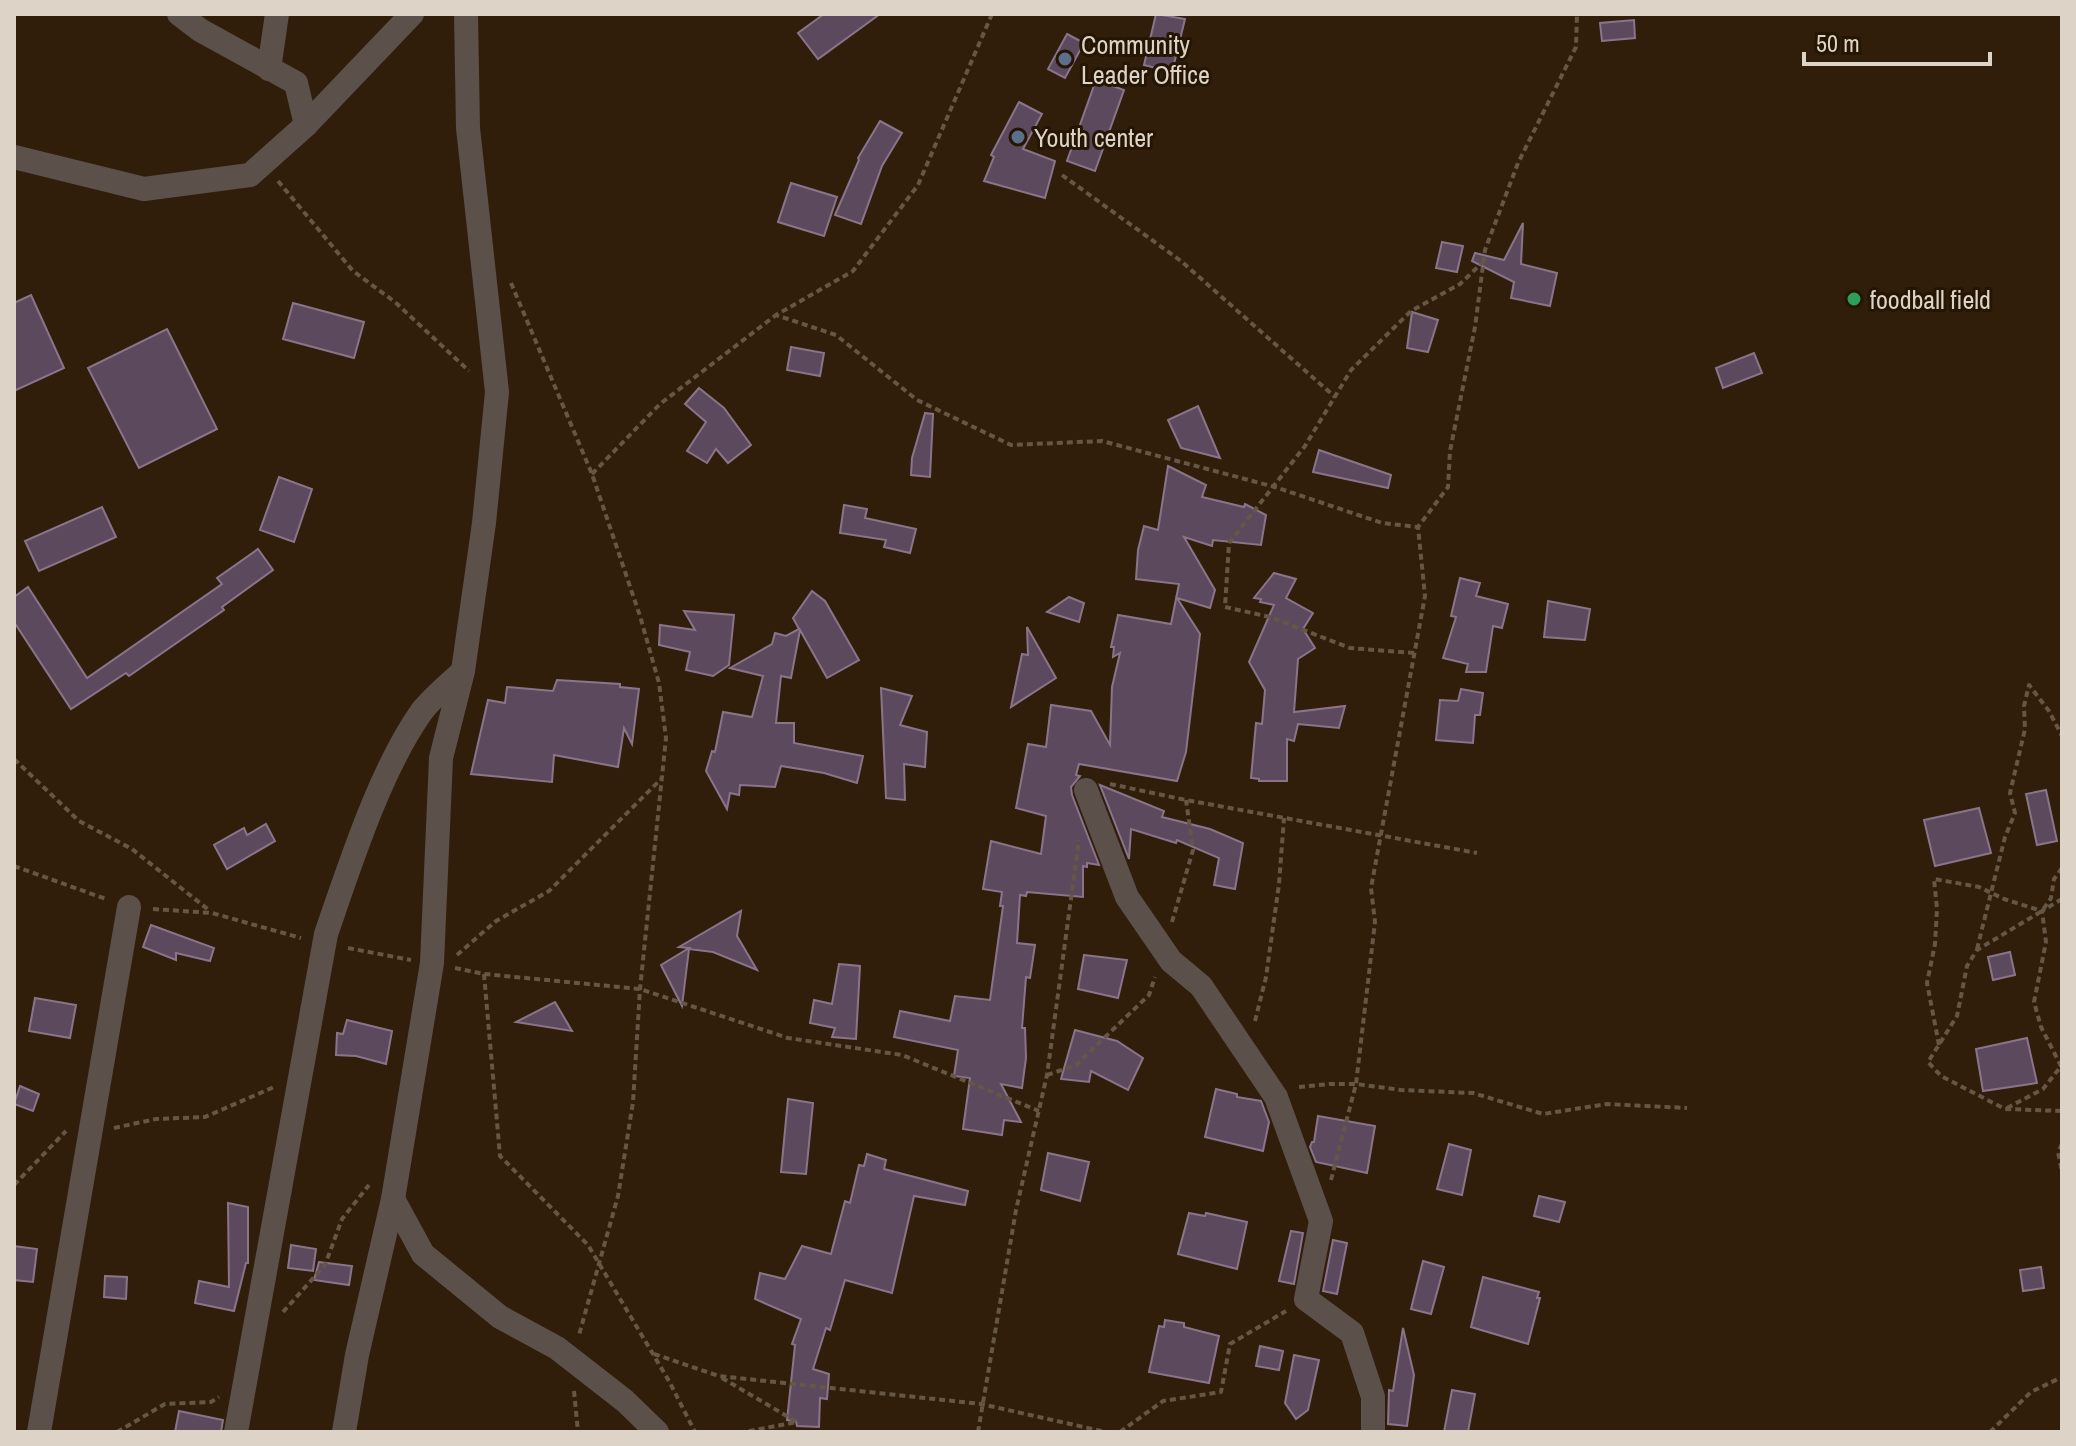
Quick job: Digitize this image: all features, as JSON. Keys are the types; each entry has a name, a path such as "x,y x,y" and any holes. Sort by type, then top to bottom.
{"street":[{"path":"179,14 200,30 296,83 306,125"},
{"path":"269,69 277,14"},
{"path":"14,157 144,189 250,175 306,125 412,14"},
{"path":"344,1432 357,1355 393,1199 432,963 441,758 463,671 484,523 497,392 468,128 466,14"},
{"path":"236,1432 326,934 390,768 423,710 463,671"},
{"path":"1086,790 1127,897 1171,961 1201,986 1271,1090 1321,1221 1306,1299 1352,1333 1373,1397 1373,1432"},
{"path":"39,1432 129,907"},
{"path":"393,1199 423,1254 500,1317 557,1348 625,1401 657,1432"}],"path":[{"path":"592,474 660,404 776,315 853,271 918,185 992,14"},
{"path":"1321,1221 1356,1084 1375,922 1371,888 1425,596 1418,527 1448,487 1450,451 1475,327 1485,250 1518,163 1576,47 1577,14"},
{"path":"263,163 353,271 395,302 458,362 497,392"},
{"path":"1062,175 1181,261 1335,397"},
{"path":"1414,653 1350,648 1270,617 1225,607 1229,543 1305,446 1351,370 1411,311 1460,284 1483,262"},
{"path":"510,281 592,474 644,629 659,683 666,738 640,989 633,1102 618,1196 571,1360 578,1432"},
{"path":"776,315 836,335 917,400 1011,445 1102,441 1275,487 1382,523 1418,527"},
{"path":"2062,736 2049,711 2029,685 2024,706 2025,729 2010,793 2015,813 2005,837 1977,950 1967,966 1957,1016 1928,1062 1941,1076 2005,1109 2062,1111"},
{"path":"14,759 79,821 132,849 212,913"},
{"path":"1086,790 1084,778 1477,853"},
{"path":"1249,1058 1257,1007 1266,977 1279,884 1284,818"},
{"path":"978,1432 1016,1210 1047,1075 1080,830"},
{"path":"2005,1109 2043,1089 2062,1065 2041,1027 2034,1002 2046,942 2042,911 2051,898 2054,879 2062,868"},
{"path":"1939,1045 1927,983 1935,944 1937,909 1934,879 1979,887 2042,911"},
{"path":"1977,950 2062,899"},
{"path":"432,963 484,974 640,989 788,1038 902,1055 1039,1111"},
{"path":"484,974 500,1156 588,1245 695,1432"},
{"path":"14,1185 65,1131 91,1133 156,1119 205,1117 302,1075"},
{"path":"1271,1090 1356,1084 1401,1090 1473,1093 1543,1114 1607,1104 1687,1108"},
{"path":"2062,1144 2058,1152 2062,1172"},
{"path":"1120,1432 1163,1401 1221,1392 1230,1344 1306,1299"},
{"path":"652,1353 719,1376 797,1422 744,1432"},
{"path":"719,1376 981,1404 1106,1432"},
{"path":"1990,1432 2031,1392 2062,1377"}],"building":[{"path":"824,14 880,14 818,59 798,33"},
{"path":"1156,14 1185,19 1172,72 1144,65"},
{"path":"1634,20 1635,38 1602,41 1600,23"},
{"path":"1067,34 1084,43 1065,78 1048,69"},
{"path":"1096,80 1124,90 1095,171 1067,161"},
{"path":"1019,102 1042,114 1023,149 1055,161 1045,198 984,181 994,157 991,155"},
{"path":"880,121 902,133 882,166 861,224 835,215 858,158"},
{"path":"791,183 837,197 824,236 778,222"},
{"path":"1523,223 1521,264 1557,273 1550,306 1511,298 1514,282 1472,261 1475,253 1504,260"},
{"path":"1442,242 1463,246 1457,272 1436,268"},
{"path":"31,295 64,368 14,391 14,303"},
{"path":"293,303 364,322 354,358 283,339"},
{"path":"1412,312 1438,320 1428,352 1407,348"},
{"path":"167,329 217,429 139,468 88,368"},
{"path":"791,347 824,353 820,376 787,370"},
{"path":"1754,353 1762,373 1723,388 1716,368"},
{"path":"699,388 724,408 751,445 728,463 716,449 707,463 687,451 706,422 685,404"},
{"path":"1198,406 1220,458 1181,448 1168,420"},
{"path":"925,413 933,414 930,477 911,475 912,458"},
{"path":"1319,450 1391,475 1388,488 1313,472"},
{"path":"1168,466 1206,485 1202,497 1244,507 1245,504 1266,515 1261,545 1213,540 1212,546 1184,537 1215,590 1210,608 1177,598 1200,634 1186,752 1177,781 1079,764 1076,775 1080,776 1071,787 1072,795 1099,865 1087,863 1087,867 1083,866 1083,897 1027,892 1026,896 1020,895 1017,943 1035,945 1030,978 1026,977 1022,1028 1025,1028 1026,1058 1022,1088 1001,1084 1021,1122 1004,1120 1002,1135 963,1129 970,1078 954,1076 958,1050 894,1037 900,1011 950,1021 955,996 990,1000 1003,906 1000,906 1002,892 983,889 991,841 1041,854 1046,816 1016,808 1028,744 1046,747 1051,705 1091,711 1110,745 1112,687 1120,653 1113,657 1114,647 1111,647 1118,615 1171,624 1179,584 1136,579 1144,526 1158,530"},
{"path":"279,477 312,489 294,542 260,530"},
{"path":"844,505 867,509 865,518 916,529 910,553 884,547 886,540 840,533"},
{"path":"102,507 116,537 39,571 25,541"},
{"path":"258,549 273,570 222,607 224,610 129,676 126,673 71,709 14,622 14,597 28,587 87,678 222,584 217,578"},
{"path":"1274,573 1296,579 1286,598 1313,613 1303,629 1315,648 1298,659 1294,712 1345,706 1339,728 1298,724 1294,741 1287,739 1287,781 1259,781 1251,778 1256,723 1262,724 1265,690 1249,662 1274,605 1254,598"},
{"path":"1460,578 1480,583 1476,596 1508,604 1502,628 1493,626 1486,672 1466,672 1468,664 1443,658 1456,617 1451,616"},
{"path":"812,591 825,601 859,660 827,678 800,630 791,678 781,676 776,723 794,723 794,743 863,756 857,783 824,773 781,766 775,787 740,785 739,795 730,793 727,809 706,771 712,751 715,752 723,712 752,717 763,676 730,668 772,644 775,633 786,636 799,629 793,618"},
{"path":"1069,597 1084,603 1079,622 1047,612"},
{"path":"1548,601 1590,609 1585,640 1544,637"},
{"path":"684,611 734,615 729,665 713,676 686,670 690,652 659,645 660,625 695,630"},
{"path":"1027,627 1056,678 1011,707 1022,654 1028,655"},
{"path":"557,680 620,684 620,687 639,689 632,744 624,728 618,767 554,755 552,782 471,774 488,700 505,703 507,687 553,691"},
{"path":"881,688 912,696 900,725 927,732 925,767 904,764 905,800 886,798"},
{"path":"1461,689 1483,693 1480,715 1475,715 1473,743 1436,740 1440,700 1458,701"},
{"path":"1100,785 1164,811 1162,817 1210,829 1243,843 1235,889 1214,885 1219,858 1177,840 1176,843 1131,829 1129,859"},
{"path":"2046,790 2057,841 2037,845 2026,794"},
{"path":"1979,808 1991,853 1935,866 1924,820"},
{"path":"266,824 275,841 227,869 214,845 244,828 247,835"},
{"path":"741,911 737,936 757,970 713,952 689,949 682,1006 661,965 689,948 679,947"},
{"path":"151,925 214,948 210,961 176,953 176,960 143,947"},
{"path":"2010,952 2015,975 1993,980 1988,957"},
{"path":"1084,955 1127,960 1118,998 1078,989"},
{"path":"839,964 860,966 856,1039 832,1037 835,1028 810,1023 814,1000 832,1004"},
{"path":"35,998 76,1005 70,1038 29,1031"},
{"path":"555,1002 572,1031 516,1022"},
{"path":"347,1020 392,1031 386,1064 356,1056 336,1055 337,1033 343,1034"},
{"path":"1075,1030 1117,1041 1143,1058 1128,1090 1091,1071 1089,1082 1061,1079"},
{"path":"2027,1038 2037,1083 1983,1091 1976,1049"},
{"path":"20,1086 39,1094 33,1111 14,1104"},
{"path":"1216,1089 1261,1101 1269,1122 1263,1151 1205,1137"},
{"path":"788,1099 813,1103 806,1174 781,1172"},
{"path":"1318,1116 1375,1126 1367,1173 1316,1162 1310,1147 1314,1142"},
{"path":"1449,1144 1471,1150 1462,1195 1437,1189"},
{"path":"1048,1153 1089,1162 1080,1201 1041,1190"},
{"path":"867,1154 886,1160 884,1169 968,1191 965,1205 914,1196 892,1293 845,1280 830,1330 826,1328 813,1369 829,1374 827,1399 820,1398 819,1427 797,1426 796,1421 787,1420 795,1345 792,1344 801,1319 755,1299 760,1273 785,1279 802,1246 831,1254 845,1201 850,1203 859,1165 864,1166"},
{"path":"1539,1196 1565,1202 1559,1222 1534,1216"},
{"path":"228,1203 248,1207 248,1263 234,1311 195,1303 199,1281 229,1287"},
{"path":"1189,1213 1205,1216 1206,1213 1247,1222 1237,1269 1178,1254"},
{"path":"1291,1231 1303,1233 1294,1284 1279,1281"},
{"path":"1333,1240 1347,1243 1337,1294 1323,1291"},
{"path":"291,1245 316,1249 313,1271 288,1268"},
{"path":"14,1246 37,1249 33,1282 14,1280"},
{"path":"1423,1261 1444,1267 1431,1314 1411,1309"},
{"path":"319,1262 352,1266 349,1285 314,1280"},
{"path":"2041,1267 2044,1288 2023,1291 2020,1270"},
{"path":"105,1276 127,1277 126,1299 104,1297"},
{"path":"1483,1277 1539,1292 1528,1344 1471,1327"},
{"path":"1165,1320 1184,1323 1184,1327 1219,1336 1209,1383 1149,1372 1159,1326 1164,1327"},
{"path":"1403,1328 1414,1375 1407,1426 1388,1424 1389,1390 1393,1391"},
{"path":"1260,1346 1283,1351 1279,1370 1256,1366"},
{"path":"1294,1355 1319,1360 1308,1410 1296,1419 1285,1403"},
{"path":"1452,1390 1475,1394 1468,1432 1444,1432"},
{"path":"179,1411 223,1420 221,1432 175,1432"}],"place":[{"name":"Community Leader Office","path":"1065,59"},
{"name":"Youth center","path":"1018,137"},
{"name":"foodball field","path":"1854,299"}]}
